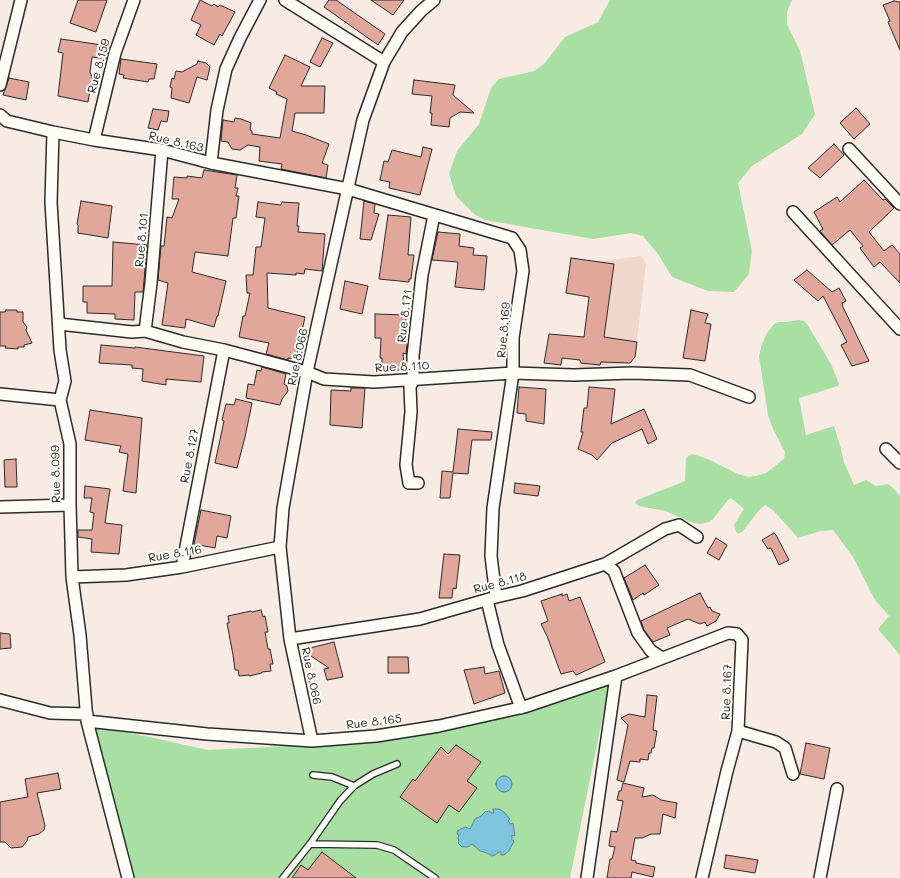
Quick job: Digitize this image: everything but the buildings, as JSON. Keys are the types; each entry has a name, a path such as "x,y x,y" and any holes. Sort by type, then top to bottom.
{"street":[{"path":"0,85 21,0"},
{"name":"Rue 8.159","path":"94,140 115,53 134,0"},
{"path":"212,163 217,110 226,69 260,0"},
{"path":"285,0 384,62"},
{"name":"Rue 8.066","path":"312,741 290,639 280,547 283,508 307,372 363,120 384,62 402,32 421,11 434,0"},
{"name":"Rue 8.163","path":"0,115 7,121 53,132 94,140 162,150 212,163 348,189"},
{"name":"Rue 8.099","path":"53,132 51,202 60,350 65,381 60,400 70,444 72,577 80,635 87,718"},
{"path":"849,149 900,204"},
{"name":"Rue 8.101","path":"145,331 151,283 162,150"},
{"name":"Rue 8.169","path":"348,189 512,238 520,250 523,271 513,338 513,374 493,508 491,556 492,598 498,645 521,708"},
{"path":"792,212 900,328"},
{"name":"Rue 8.171","path":"418,482 409,483 406,465 411,412 410,387 413,380 413,356 422,275 434,215"},
{"name":"Rue 8.110","path":"59,324 132,332 145,331 183,342 224,350 307,372 324,380 374,382 513,374 574,375 632,372 690,375 749,397"},
{"name":"Rue 8.127","path":"182,567 224,350"},
{"path":"0,394 60,400"},
{"path":"886,448 900,463"},
{"path":"0,507 70,505"},
{"name":"Rue 8.118","path":"290,639 420,619 522,591 605,564 665,529 679,525 697,537"},
{"name":"Rue 8.116","path":"72,577 126,575 182,567 280,547"},
{"path":"605,564 614,571 638,633 651,650 662,658"},
{"name":"Rue 8.167","path":"616,676 728,633 737,634 742,640 738,731 702,878"},
{"path":"587,878 616,676"},
{"name":"Rue 8.165","path":"0,700 50,713 207,734 312,741 376,736 439,726 521,708 616,676"},
{"path":"87,718 128,878"},
{"path":"738,731 776,742 785,748 793,774"},
{"path":"820,878 837,789"}],"lane":[{"path":"283,878 340,802 354,786 373,774 397,764"},
{"path":"313,775 332,777 354,786"},
{"path":"310,844 377,845 394,850 436,878"}],"shaded area":[{"path":"641,256 646,263 635,357 630,363 580,369 594,262"}],"green space":[{"path":"610,0 792,0 787,12 787,24 800,51 815,114 802,134 752,166 738,183 752,251 749,274 734,292 708,291 672,277 658,254 643,236 631,233 593,239 485,220 474,214 456,196 449,174 457,151 479,124 491,88 499,79 534,71 544,64 565,37 598,22"},
{"path":"804,321 807,324 831,364 839,384 838,386 799,398 806,435 834,426 844,462 854,485 866,480 876,486 888,484 900,496 900,655 878,629 889,616 875,600 853,557 833,530 821,531 798,538 774,511 766,505 760,509 742,532 738,534 734,525 744,509 731,498 713,519 709,522 700,524 693,523 665,511 639,506 635,503 637,500 685,481 686,459 692,454 708,459 738,474 748,477 766,473 784,459 785,452 773,429 768,415 759,356 767,333 774,324 778,322"},
{"path":"609,685 570,878 127,878 85,723 208,750 308,745"}],"water":[{"path":"504,776 510,778 512,784 510,790 504,792 498,790 496,784 498,778"},
{"path":"493,809 499,809 504,812 510,819 508,820 510,824 513,823 515,836 512,835 512,840 514,841 509,851 504,855 501,855 501,852 499,852 492,856 480,851 472,844 468,847 462,847 458,843 459,835 457,834 457,831 465,827 470,829 475,819 485,812 489,811 494,813"}]}
